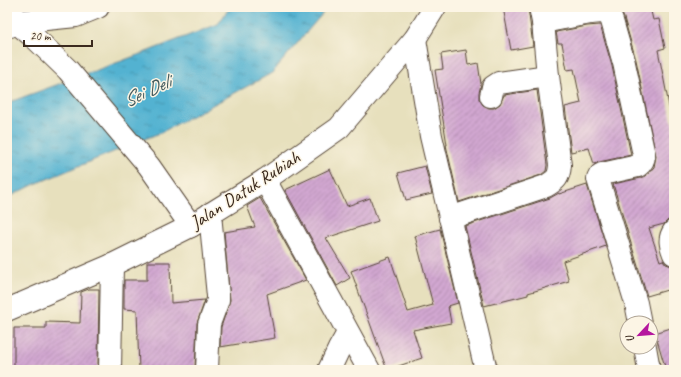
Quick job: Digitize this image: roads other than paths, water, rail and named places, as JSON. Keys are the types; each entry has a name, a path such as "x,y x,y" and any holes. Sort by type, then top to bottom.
{"street":[{"path":"11,19 76,16 98,7"},
{"name":"Jalan Datuk Rubiah","path":"7,310 112,265 191,226 265,180 339,128 415,39 435,7"},
{"path":"450,218 546,186 557,178 560,165 541,15 588,14 605,12 612,20 624,63 644,159 638,166 602,174 598,179 638,315"},
{"path":"11,19 36,38 68,70 149,166 191,226"},
{"path":"415,39 431,136 486,370"},
{"path":"491,96 493,87 499,83 548,76"},
{"path":"265,180 369,370"},
{"path":"207,370 209,324 218,300 210,214"},
{"path":"674,231 670,240 674,254"},
{"path":"110,370 112,265"},
{"path":"329,370 348,333"},
{"path":"646,355 649,369"}],"water":[{"name":"Sei Deli","path":"230,7 328,7 272,73 162,132 35,184 7,198 7,103 218,24"}]}
